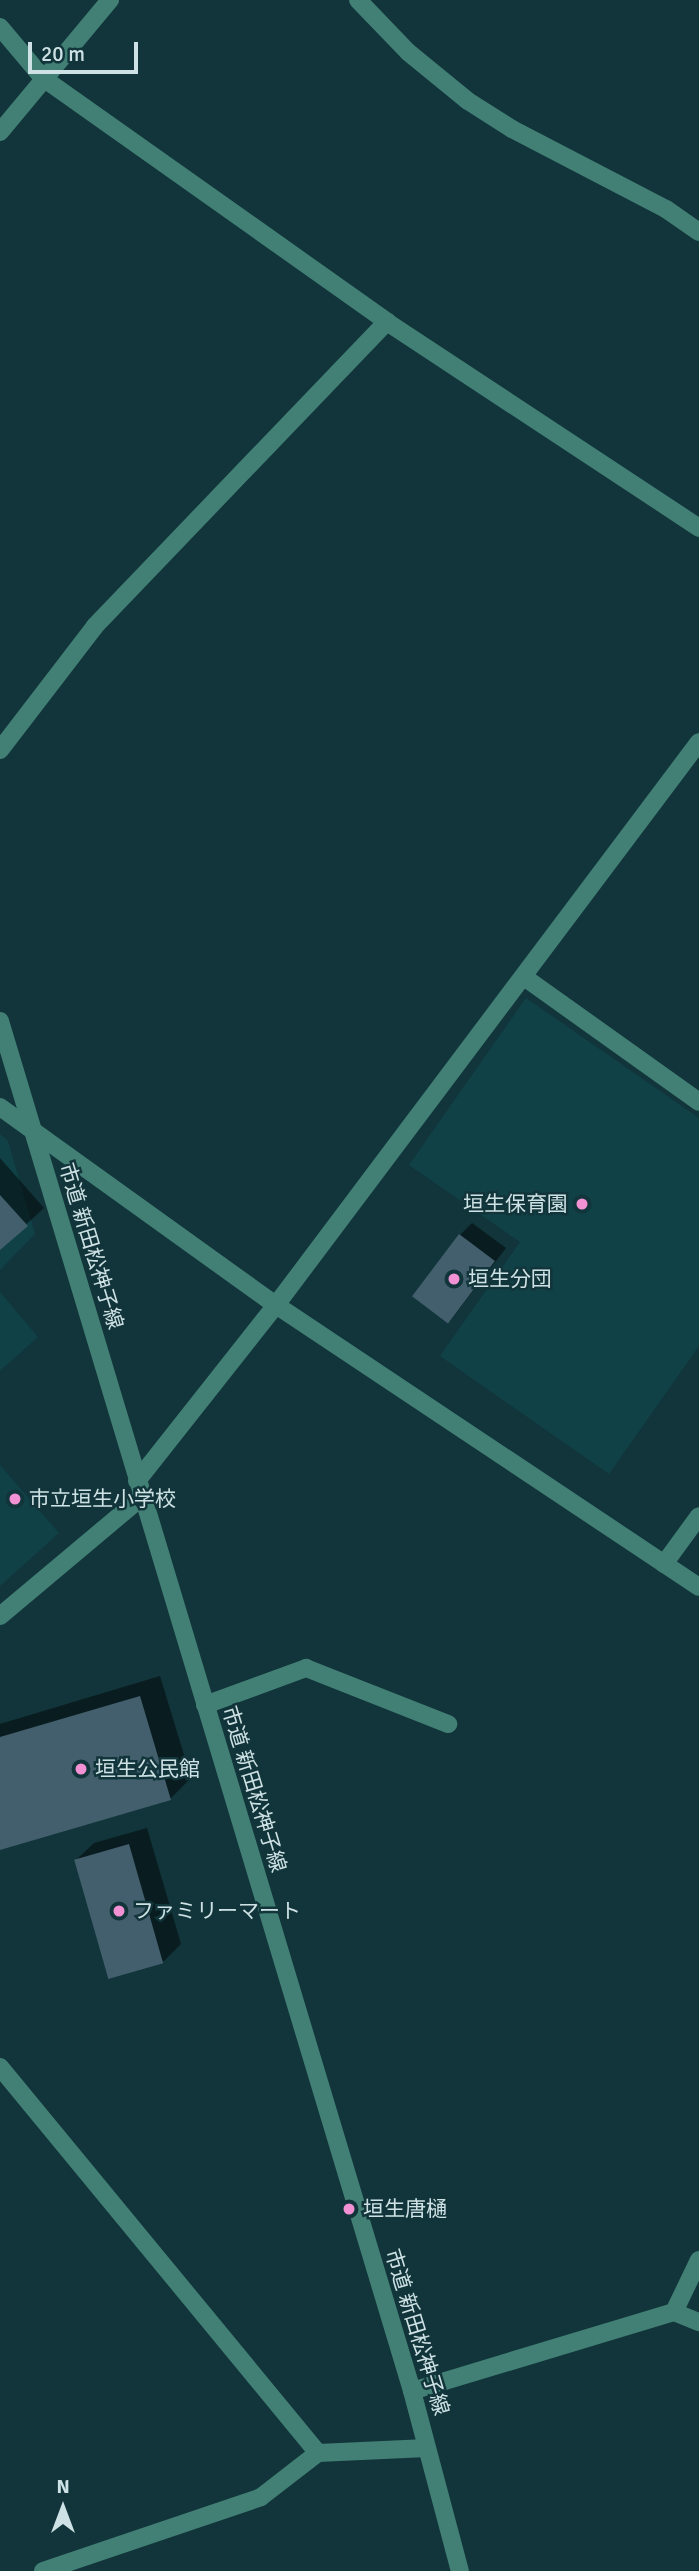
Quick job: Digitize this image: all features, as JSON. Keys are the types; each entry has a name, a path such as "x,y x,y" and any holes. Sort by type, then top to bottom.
{"street":[{"path":"0,132 110,0"},
{"path":"358,0 408,52 468,101 512,129 666,209 699,232"},
{"path":"0,27 43,78 387,322 699,528"},
{"path":"0,750 95,626 387,322"},
{"path":"0,1616 140,1489 699,743"},
{"path":"524,977 699,1102"},
{"name":"市道 新田松神子線","path":"0,1021 412,2391 460,2571"},
{"path":"0,1107 276,1305 699,1587"},
{"path":"664,1564 699,1516"},
{"path":"205,1705 306,1668 448,1724"},
{"path":"0,2067 318,2453"},
{"path":"674,2312 699,2260"},
{"path":"412,2391 674,2312 699,2322"},
{"path":"43,2571 261,2497 318,2453 427,2448"}],"shaded area":[{"name":"垣生保育園","path":"526,998 699,1118 699,1346 609,1474 440,1356 520,1242 409,1165"},
{"path":"0,1134 8,1141 35,1234 0,1270"},
{"path":"0,1292 38,1337 0,1371"},
{"name":"市立垣生小学校","path":"0,1465 59,1533 0,1586"}],"building":[{"path":"0,1195 28,1226 0,1250"},
{"name":"垣生分団","path":"459,1234 495,1261 448,1323 412,1296"},
{"name":"垣生公民館","path":"140,1696 171,1800 0,1850 0,1737"},
{"name":"ファミリーマート","path":"129,1844 163,1963 108,1979 74,1860"}],"place":[{"name":"垣生保育園","path":"582,1204"},
{"name":"垣生分団","path":"454,1279"},
{"name":"市立垣生小学校","path":"15,1499"},
{"name":"垣生公民館","path":"81,1769"},
{"name":"ファミリーマート","path":"119,1911"},
{"name":"垣生唐樋","path":"349,2209"}]}
